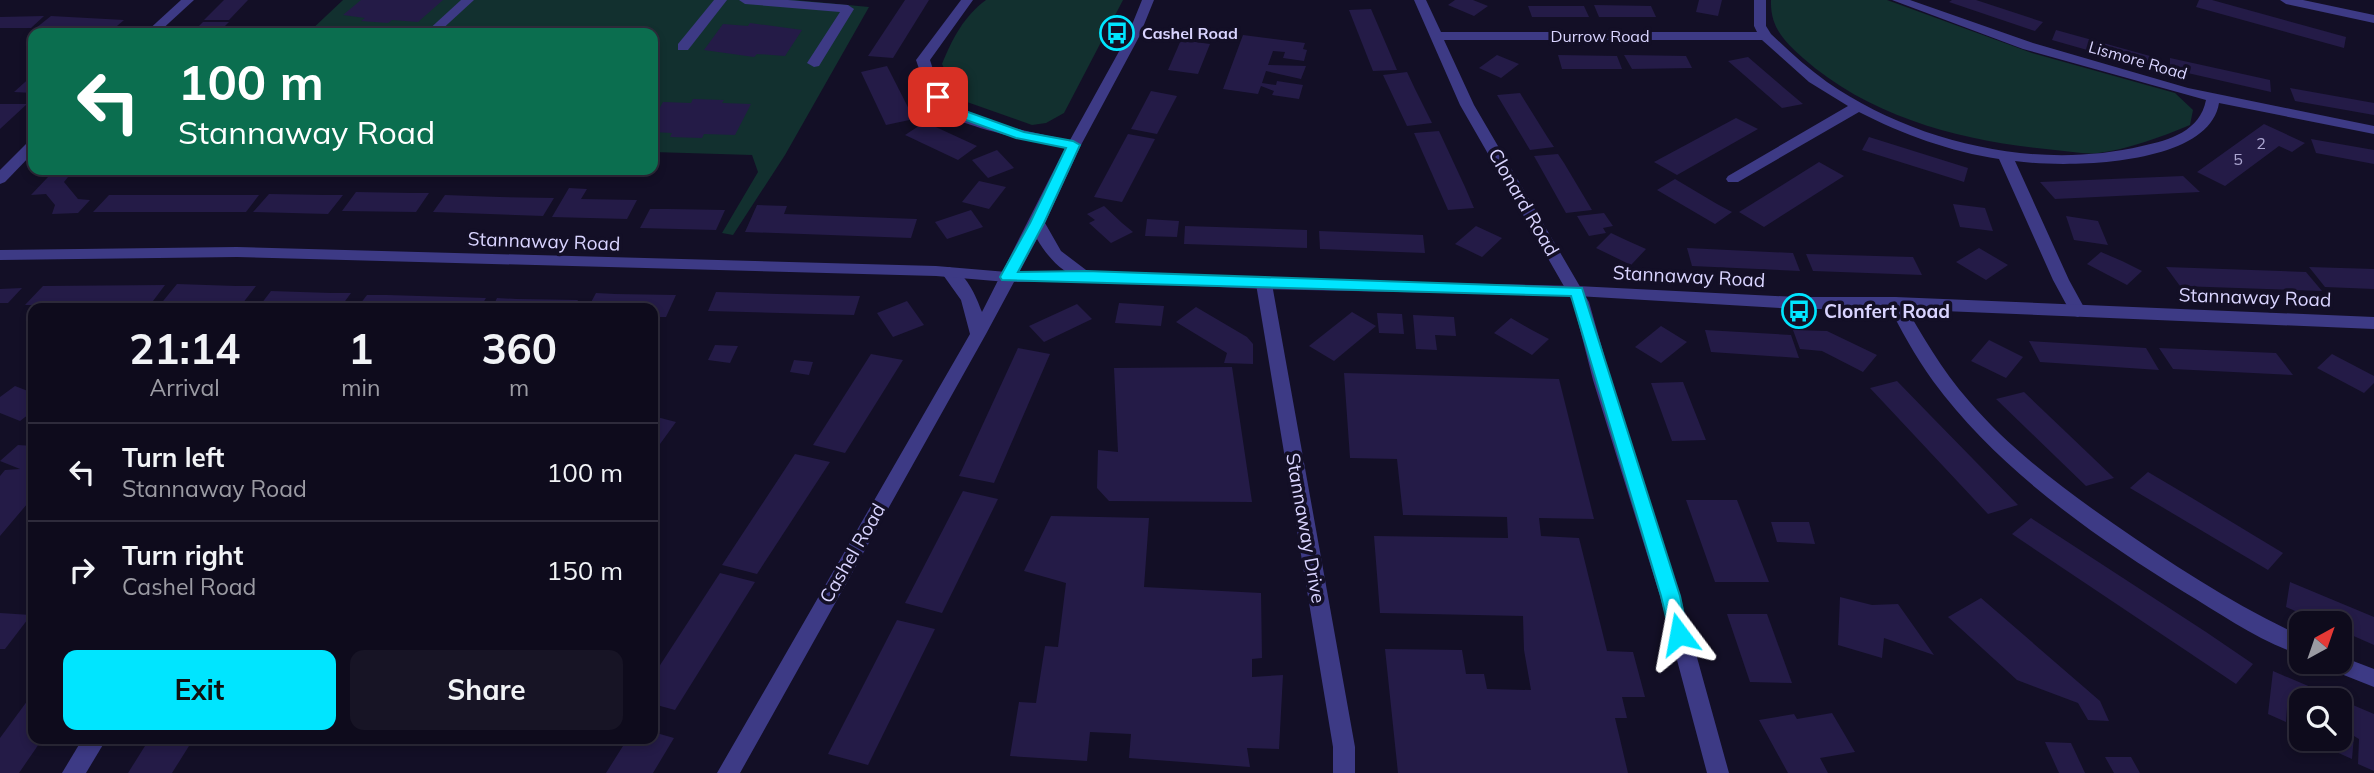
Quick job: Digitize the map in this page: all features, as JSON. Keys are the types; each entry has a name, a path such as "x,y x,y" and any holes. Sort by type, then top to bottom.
{"street":[{"path":"157,28 188,0"},
{"path":"437,28 468,0"},
{"path":"683,47 721,0"},
{"path":"746,0 848,9 814,63"},
{"path":"968,0 923,60 931,85 946,109 1021,136 1073,145"},
{"name":"Cashel Road","path":"728,773 978,334 1037,223 1073,145 1133,37 1148,0"},
{"name":"Clonard Road","path":"1420,0 1467,105 1577,292 1670,596 1718,773"},
{"path":"1760,0 1760,26 1765,36 1829,90 1934,139 2006,157 2073,160 2134,155 2200,129 2212,111 2213,99"},
{"name":"Lismore Road","path":"1899,0 2028,46 2213,99 2374,130"},
{"path":"2286,0 2374,19"},
{"name":"Durrow Road","path":"1436,36 1765,36"},
{"path":"1733,179 1859,106"},
{"path":"0,179 28,150"},
{"path":"2006,157 2061,281 2078,311"},
{"name":"Stannaway Road","path":"1037,223 1046,247 1054,256 1064,265 1086,276"},
{"name":"Stannaway Road","path":"0,255 237,252 949,272 1007,277 1086,276 1264,284 1577,292 1797,303 1895,303 2374,323"},
{"path":"949,272 960,282 974,308 978,334"},
{"name":"Stannaway Drive","path":"1264,284 1344,747 1345,773"},
{"path":"1895,303 1927,360 1953,394 2036,479 2194,589 2289,640"},
{"path":"2352,669 2374,678"},
{"path":"73,773 92,744"}],"green space":[{"path":"343,0 795,0 869,7 785,155 733,235 722,233 758,172 752,155 658,152 658,28 313,28"},
{"path":"986,0 1123,0 1064,113 1046,123 1032,125 967,102 952,85 942,64 971,13"},
{"path":"1771,0 1887,0 2032,53 2175,93 2193,110 2190,125 2133,146 2088,154 1988,141 1921,124 1859,97 1803,58 1790,46 1776,26"}],"building":[{"path":"224,0 248,0 229,20 204,20"},
{"path":"361,0 443,0 418,22 361,21 365,18 343,15"},
{"path":"905,0 929,0 893,58 868,56"},
{"path":"1455,0 1473,0 1488,6 1474,16 1448,5"},
{"path":"1699,0 1722,0 1718,16 1696,12"},
{"path":"1976,0 2043,22 2035,31 1949,2"},
{"path":"2199,0 2212,0 2346,37 2344,48 2196,7"},
{"path":"1594,5 1651,6 1656,17 1599,17"},
{"path":"1528,6 1584,6 1589,17 1532,17"},
{"path":"1371,9 1397,70 1373,71 1349,10"},
{"path":"44,16 31,28 0,28 0,17"},
{"path":"51,16 124,20 115,28 36,28"},
{"path":"203,22 229,22 223,28 197,28"},
{"path":"750,23 802,30 785,56 757,54 754,57 704,50 723,24 748,26"},
{"path":"2056,30 2150,56 2147,67 2052,40"},
{"path":"1243,35 1305,43 1303,49 1307,50 1304,61 1283,58 1285,52 1273,51 1268,65 1306,66 1301,79 1266,71 1262,83 1276,85 1277,81 1303,85 1299,99 1272,95 1274,91 1261,86 1258,94 1223,89"},
{"path":"1181,40 1210,44 1198,74 1168,70"},
{"path":"1497,55 1519,64 1501,78 1479,68"},
{"path":"1558,55 1617,56 1622,69 1562,69"},
{"path":"1624,55 1686,56 1692,68 1632,69"},
{"path":"1748,57 1803,104 1782,108 1728,61"},
{"path":"2170,58 2270,80 2271,92 2170,69"},
{"path":"887,66 914,119 886,125 861,72"},
{"path":"1407,72 1432,123 1407,126 1383,75"},
{"path":"28,79 28,93 14,92"},
{"path":"2290,88 2374,103 2374,115 2295,101"},
{"path":"1151,91 1177,96 1157,134 1131,129"},
{"path":"1520,93 1554,147 1530,150 1497,95"},
{"path":"693,99 751,104 735,135 670,137 672,133 658,132 658,111 663,102 691,103"},
{"path":"0,104 27,104 0,129"},
{"path":"1736,118 1758,129 1677,175 1654,162"},
{"path":"925,122 977,146 958,160 905,135"},
{"path":"2264,124 2305,143 2292,152 2279,146 2225,186 2197,172"},
{"path":"1439,131 1474,208 1448,210 1414,133"},
{"path":"1128,134 1155,139 1122,202 1094,197"},
{"path":"1869,137 1968,168 1964,182 1862,150"},
{"path":"2311,139 2374,150 2374,164 2316,153"},
{"path":"997,150 1014,168 988,178 972,160"},
{"path":"1558,154 1592,210 1566,213 1534,156"},
{"path":"1819,162 1844,176 1764,227 1739,212"},
{"path":"2183,176 2200,192 2055,199 2040,182"},
{"path":"48,177 68,177 64,182 78,199 90,200 78,213 52,214 55,205 46,194 31,195"},
{"path":"1675,179 1732,212 1715,224 1657,190"},
{"path":"979,181 1006,187 989,209 962,202"},
{"path":"569,188 587,189 581,199 637,200 627,219 552,217"},
{"path":"356,192 429,193 416,212 342,211"},
{"path":"269,194 343,195 328,214 253,212"},
{"path":"109,195 259,195 246,212 93,212"},
{"path":"445,195 554,198 543,216 433,212"},
{"path":"1953,204 1985,208 1993,231 1960,227"},
{"path":"757,205 787,206 784,214 917,219 911,238 745,232"},
{"path":"1104,206 1133,232 1111,243 1089,223 1095,220 1087,214"},
{"path":"650,209 725,210 716,230 640,228"},
{"path":"971,210 983,227 947,239 935,222"},
{"path":"1604,213 1613,226 1603,228 1606,233 1589,236 1577,216"},
{"path":"2066,216 2098,221 2108,245 2074,240"},
{"path":"1147,219 1179,221 1177,237 1145,236"},
{"path":"1185,226 1307,230 1307,248 1184,244"},
{"path":"1476,226 1502,238 1482,257 1455,244"},
{"path":"1319,231 1423,235 1425,253 1320,249"},
{"path":"1611,233 1646,249 1631,265 1596,248"},
{"path":"1687,248 1793,253 1800,271 1692,266"},
{"path":"1979,248 2008,265 1986,280 1956,262"},
{"path":"2101,252 2142,271 2127,285 2087,264"},
{"path":"1806,254 1913,257 1922,275 1813,271"},
{"path":"2166,267 2306,272 2322,291 2180,286"},
{"path":"2309,267 2374,269 2374,289 2325,287"},
{"path":"177,284 256,286 243,303 161,303"},
{"path":"165,285 152,303 25,305 43,286"},
{"path":"22,288 8,303 0,303 0,289"},
{"path":"271,291 351,293 344,303 262,303"},
{"path":"716,292 860,296 854,315 708,311"},
{"path":"596,293 676,295 666,317 658,317 658,303 591,303"},
{"path":"367,295 486,298 483,303 361,303"},
{"path":"497,298 578,300 576,303 494,303"},
{"path":"907,301 924,325 893,337 877,313"},
{"path":"1119,303 1164,306 1161,326 1115,323"},
{"path":"1077,304 1092,319 1044,342 1029,326"},
{"path":"1196,307 1247,337 1253,344 1253,364 1224,363 1227,353 1176,322"},
{"path":"1352,312 1376,326 1334,361 1309,346"},
{"path":"1377,313 1402,314 1404,334 1379,333"},
{"path":"1413,315 1454,317 1456,336 1435,335 1437,350 1416,349"},
{"path":"1511,318 1549,339 1532,355 1494,333"},
{"path":"1661,326 1687,342 1661,363 1635,347"},
{"path":"1705,330 1791,335 1799,358 1711,352"},
{"path":"1793,330 1827,331 1877,355 1863,372 1822,351 1800,349"},
{"path":"1989,340 2023,357 2006,378 1971,361"},
{"path":"2029,341 2146,348 2159,370 2040,362"},
{"path":"715,345 738,346 730,363 708,360"},
{"path":"1018,348 1050,354 994,483 959,476"},
{"path":"2159,348 2276,353 2293,375 2173,369"},
{"path":"871,354 903,360 845,453 813,445"},
{"path":"2332,354 2374,376 2374,383 2364,393 2317,368"},
{"path":"794,360 813,362 809,375 790,372"},
{"path":"1232,367 1252,502 1109,501 1097,488 1098,450 1118,452 1114,368"},
{"path":"1344,373 1559,379 1594,519 1539,518 1541,536 1579,538 1607,651 1633,652 1645,697 1622,697 1627,718 1615,718 1628,773 1398,773 1385,649 1462,650 1466,674 1484,674 1487,689 1531,690 1524,650 1523,616 1380,613 1374,536 1508,538 1507,517 1403,515 1397,459 1350,458"},
{"path":"1897,381 2018,505 1988,514 1870,388"},
{"path":"1683,382 1706,440 1672,441 1651,383"},
{"path":"15,386 28,391 28,415 20,421 0,413 0,397"},
{"path":"2024,392 2114,478 2086,486 1996,399"},
{"path":"658,417 676,422 660,444"},
{"path":"18,445 28,446 28,503 0,536 0,476 5,470 20,469 0,461"},
{"path":"795,454 830,462 757,574 722,565"},
{"path":"2148,472 2283,553 2268,570 2130,488"},
{"path":"963,491 998,499 942,613 905,603"},
{"path":"1686,500 1737,500 1769,582 1715,582"},
{"path":"1051,516 1149,518 1144,587 1261,593 1262,658 1252,659 1252,677 1283,675 1279,749 1247,748 1250,767 1129,758 1131,734 1090,732 1087,761 1010,756 1019,702 1036,703 1045,646 1058,647 1066,583 1024,571"},
{"path":"2031,518 2253,664 2236,684 2012,534"},
{"path":"1771,522 1809,522 1815,544 1777,542"},
{"path":"720,573 755,582 675,710 658,705 658,668"},
{"path":"2290,582 2374,617 2374,645 2352,635 2352,611 2295,611 2286,607"},
{"path":"1840,597 1872,605 1898,604 1934,655 1884,638 1882,658 1838,645"},
{"path":"1981,598 2100,701 2109,721 2088,720 2078,703 2017,680 1948,617"},
{"path":"0,613 28,615 28,619 5,649 0,649"},
{"path":"1727,614 1767,614 1792,683 1750,682"},
{"path":"897,620 935,629 868,765 828,754"},
{"path":"2273,671 2313,688 2289,688 2286,722 2268,714"},
{"path":"28,700 28,744 39,744 19,773 0,773 0,738"},
{"path":"2352,705 2374,714 2374,771 2358,764 2359,739 2354,736 2352,759 2334,751 2352,751"},
{"path":"1832,713 1855,752 1820,758 1828,773 1788,773 1759,720 1794,714 1797,719"},
{"path":"658,733 674,738 653,773 606,773 624,744 658,744"},
{"path":"2045,742 2071,743 2085,773 2059,773"},
{"path":"146,744 190,744 172,773 128,773"},
{"path":"2105,757 2131,757 2140,773 2114,773"}],"place":[{"name":"Cashel Road","path":"1117,33"},
{"name":"Clonfert Road","path":"1799,311"}],"route":[{"path":"938,97 946,109 1021,136 1073,145 1037,223 1007,277 1086,276 1264,284 1577,292 1670,596 1679,634"}]}
